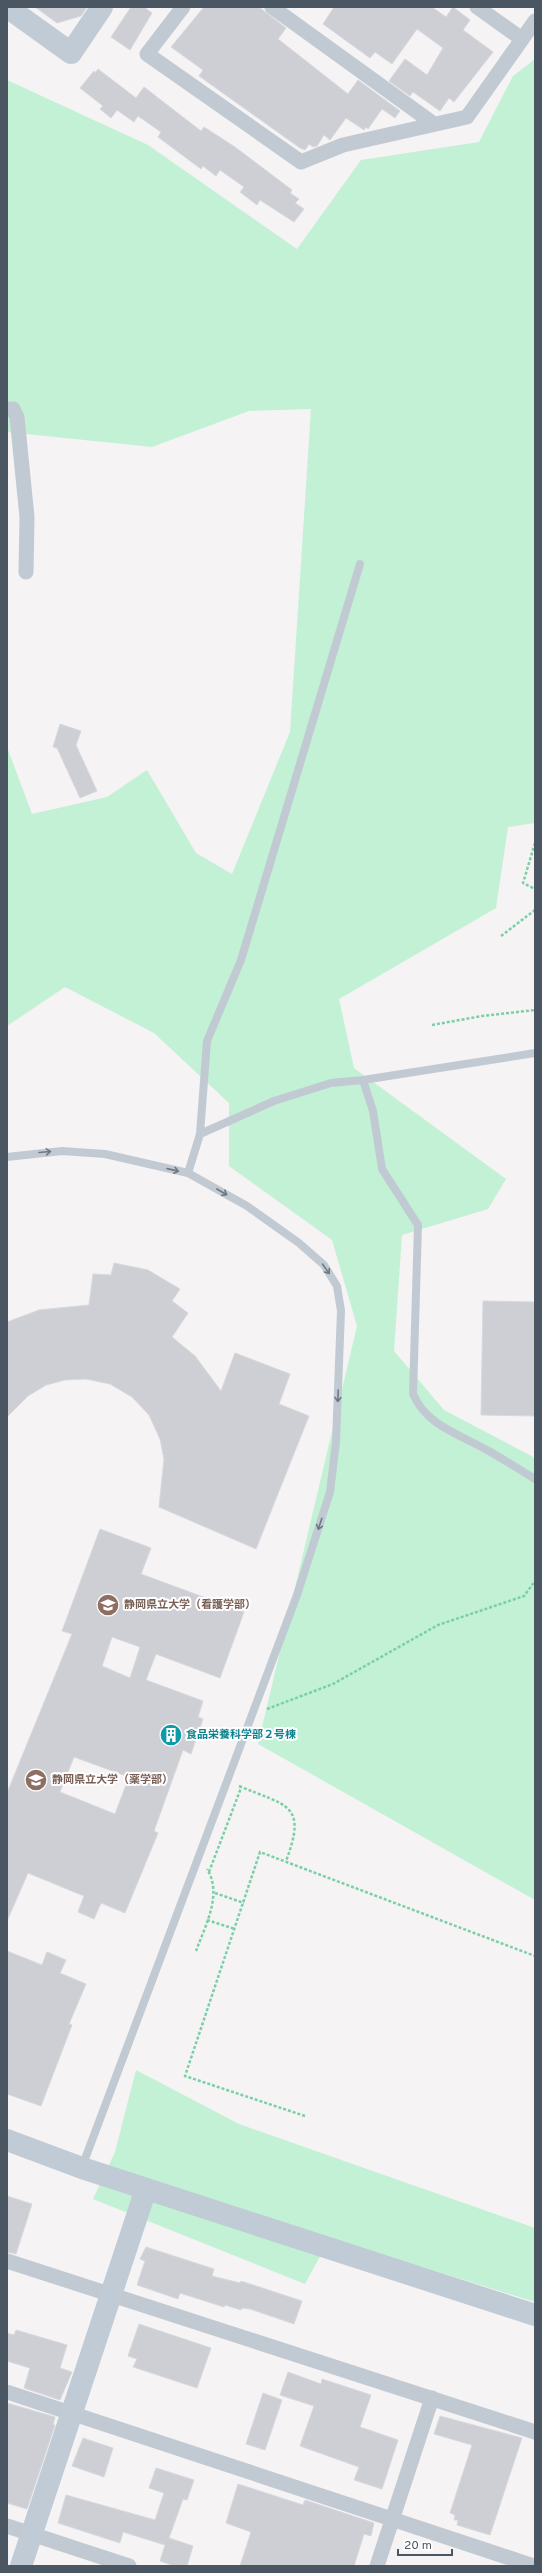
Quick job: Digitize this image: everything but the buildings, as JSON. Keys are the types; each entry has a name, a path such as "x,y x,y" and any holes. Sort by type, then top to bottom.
{"street":[{"path":"7,7 71,52 102,7"},
{"path":"183,7 148,54 301,162 343,146 467,117 535,21"},
{"path":"272,7 434,124"},
{"path":"477,7 522,39"},
{"path":"7,409 13,409 17,417 27,518 26,572"},
{"path":"7,2140 82,2168 535,2315"},
{"path":"21,2566 146,2188"},
{"path":"7,2261 535,2432"},
{"path":"7,2392 534,2566"},
{"path":"377,2566 432,2398"},
{"path":"7,2526 129,2566"}],"lane":[{"path":"188,1173 200,1134 207,1040 241,960 360,564"},
{"path":"200,1134 274,1101 331,1083 363,1080 535,1053"},
{"path":"363,1080 372,1111 382,1169 418,1225 413,1394 418,1406 428,1417 453,1433 486,1449 535,1479"},
{"path":"7,1157 62,1151 105,1154 188,1173 247,1206 304,1247 324,1265 337,1286 341,1311 336,1442 330,1492 297,1595 82,2168"}],"path":[{"path":"535,843 523,883 535,889"},
{"path":"501,936 535,910"},
{"path":"432,1025 482,1016 535,1010"},
{"path":"252,1715 333,1684 438,1625 524,1596 535,1581"},
{"path":"227,1782 288,1807 296,1820 296,1836 286,1861"},
{"path":"209,1872 241,1788"},
{"path":"305,2116 185,2076 260,1852 535,1956"},
{"path":"196,1951 215,1893 209,1872 199,1856"},
{"path":"215,1893 244,1903"},
{"path":"207,1920 235,1929"}],"green space":[{"path":"535,59 535,823 508,827 496,908 339,999 354,1068 506,1179 488,1209 402,1235 394,1351 444,1410 535,1458 535,1900 258,1744 357,1326 332,1240 229,1166 229,1103 154,1033 65,987 7,1026 7,747 32,814 107,797 147,770 196,853 232,874 290,732 311,409 249,411 152,447 7,432 7,80 148,145 297,249 361,160 479,142 513,76"},
{"path":"136,2070 239,2124 535,2228 535,2302 330,2238 305,2284 93,2199 115,2152"}],"place":[{"name":"静岡県立大学（看護学部）","path":"108,1605"},
{"name":"食品栄養科学部２号棟","path":"171,1735"},
{"name":"静岡県立大学（薬学部）","path":"36,1780"}]}
